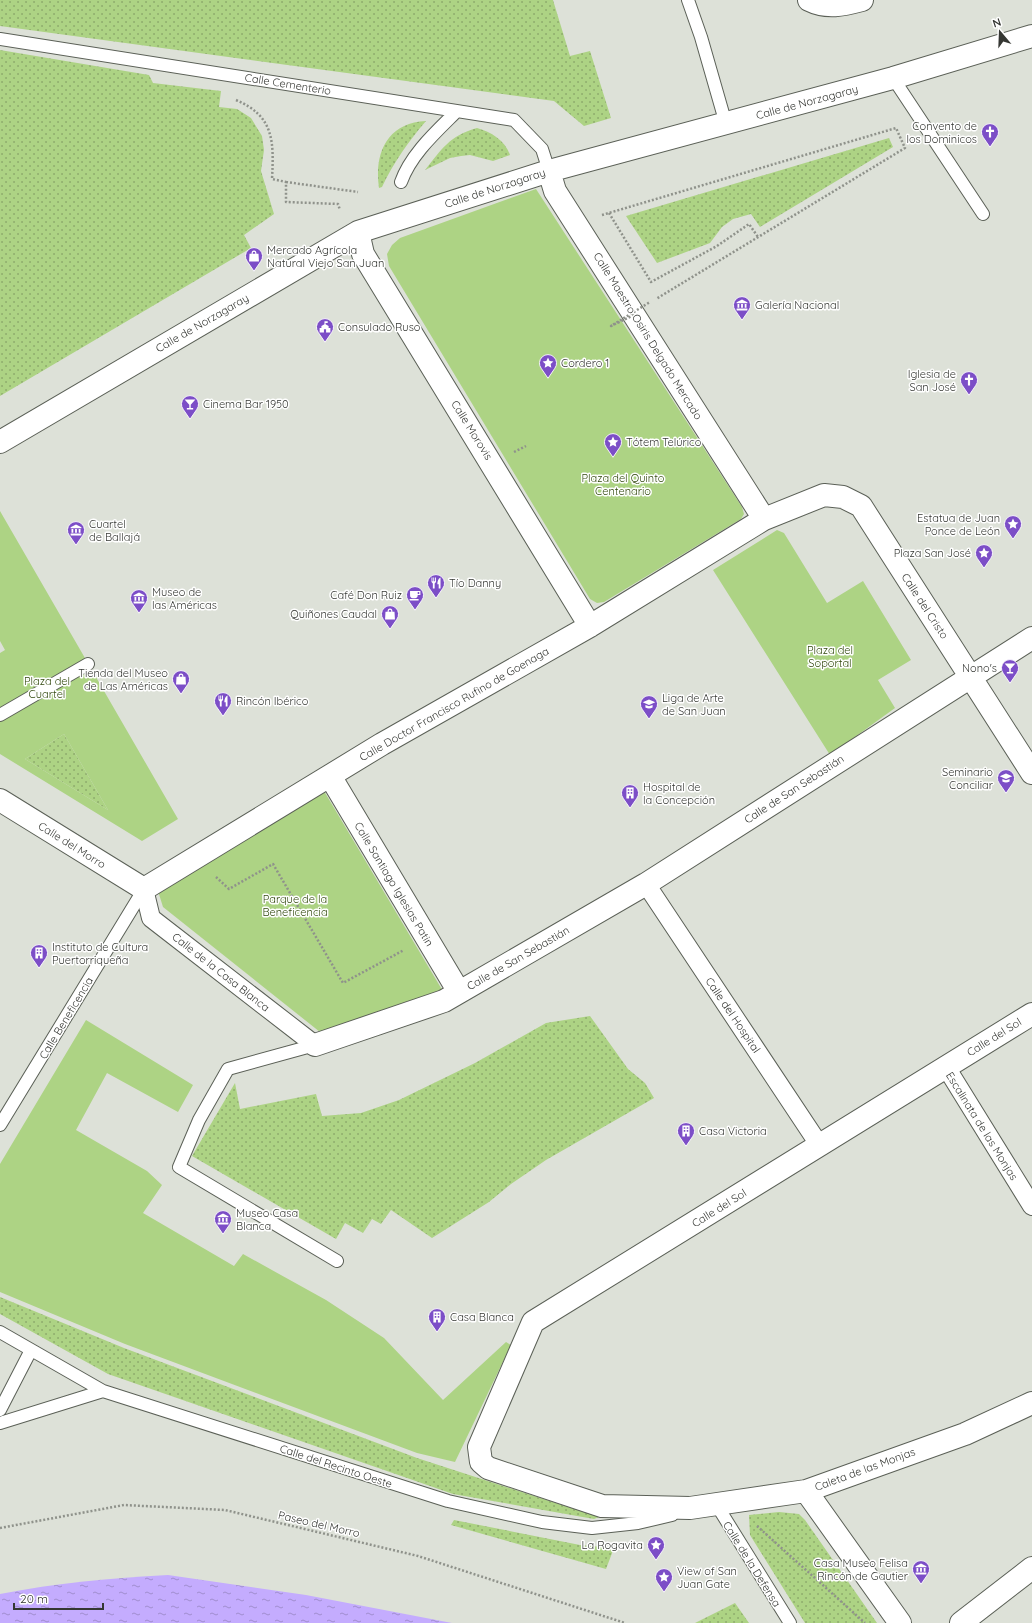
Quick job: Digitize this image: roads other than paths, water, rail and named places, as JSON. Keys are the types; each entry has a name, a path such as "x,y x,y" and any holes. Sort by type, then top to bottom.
{"street":[{"path":"809,0 822,6 839,6 862,0"},
{"name":"Calle de Norzagaray","path":"0,442 358,232 549,171 893,78 1032,36"},
{"name":"Calle Maestro Osiris Delgado Mercado","path":"549,171 555,191 576,224 642,309 764,519"},
{"name":"Calle Morovis","path":"358,232 363,254 590,626"},
{"name":"Calle del Cristo","path":"764,519 824,496 843,497 861,506 1032,773"},
{"name":"Calle Doctor Francisco Rufino de Goenaga","path":"144,889 382,744 590,626 764,519"},
{"name":"Calle de San Sebastián","path":"315,1045 444,1001 646,884 970,676 1032,638"},
{"name":"Calle Santiago Iglesias Patin","path":"330,776 459,992"},
{"name":"Calle del Morro","path":"0,800 144,889"},
{"name":"Calle del Hospital","path":"646,884 820,1146"},
{"name":"Calle de la Casa Blanca","path":"144,889 151,918 315,1045"},
{"name":"Calle del Sol","path":"481,1462 479,1447 533,1322 1032,1014"},
{"name":"Escalinata de las Monjas","path":"946,1067 1032,1206"},
{"name":"Caleta de las Monjas","path":"481,1462 488,1468 602,1506 690,1508 721,1513 806,1491 965,1434 1032,1403"},
{"path":"806,1491 900,1623"},
{"path":"961,1623 1032,1568"}],"lane":[{"path":"688,0 701,37 726,124"},
{"name":"Calle Cementerio","path":"0,39 514,120 542,149 549,171"},
{"path":"893,78 983,214"},
{"path":"401,182 406,168 430,138 457,111"},
{"path":"0,715 88,664"},
{"name":"Calle Beneficencia","path":"0,1126 144,889"},
{"name":"Calle de San Sebastián","path":"315,1045 228,1069 199,1120 179,1167 337,1262"},
{"name":"Calle del Recinto Oeste","path":"0,1332 103,1391 448,1501 542,1522 592,1528 638,1523 690,1508"},
{"path":"0,1410 31,1350"},
{"path":"0,1423 103,1391"},
{"name":"Calle de la Defensa","path":"721,1513 790,1623"}],"water":[{"path":"168,1575 306,1595 452,1623 0,1623 0,1594 84,1582"}],"place":[{"name":"Convento de los Dominicos","path":"990,147"},
{"name":"Mercado Agrícola Natural Viejo San Juan","path":"254,271"},
{"name":"Galería Nacional","path":"742,320"},
{"name":"Consulado Ruso","path":"325,342"},
{"name":"Cordero 1","path":"548,378"},
{"name":"Iglesia de San José","path":"969,395"},
{"name":"Cinema Bar 1950","path":"190,419"},
{"name":"Tótem Telúrico","path":"613,457"},
{"name":"Estatua de Juan Ponce de León","path":"1013,539"},
{"name":"Cuartel de Ballajá","path":"76,545"},
{"name":"Plaza San José","path":"984,568"},
{"name":"Tío Danny","path":"436,598"},
{"name":"Café Don Ruiz","path":"415,610"},
{"name":"Museo de las Américas","path":"139,613"},
{"name":"Quiñones Caudal","path":"390,629"},
{"name":"Nono's","path":"1010,683"},
{"name":"Tienda del Museo de Las Américas","path":"181,694"},
{"name":"Rincón Ibérico","path":"223,716"},
{"name":"Liga de Arte de San Juan","path":"649,719"},
{"name":"Seminario Conciliar","path":"1006,793"},
{"name":"Hospital de la Concepción","path":"630,808"},
{"name":"Instituto de Cultura Puertorriqueña","path":"39,968"},
{"name":"Casa Victoria","path":"686,1146"},
{"name":"Museo Casa Blanca","path":"223,1234"},
{"name":"Casa Blanca","path":"437,1332"},
{"name":"La Rogavita","path":"656,1560"},
{"name":"Casa Museo Felisa Rincón de Gautier","path":"921,1584"},
{"name":"View of San Juan Gate","path":"664,1592"}],"park label":[{"name":"Plaza del Quinto Centenario","path":"623,484"},
{"name":"Plaza del Soportal","path":"830,656"},
{"name":"Plaza del Cuartel","path":"47,687"},
{"name":"Parque de la Beneficencia","path":"295,905"}]}
